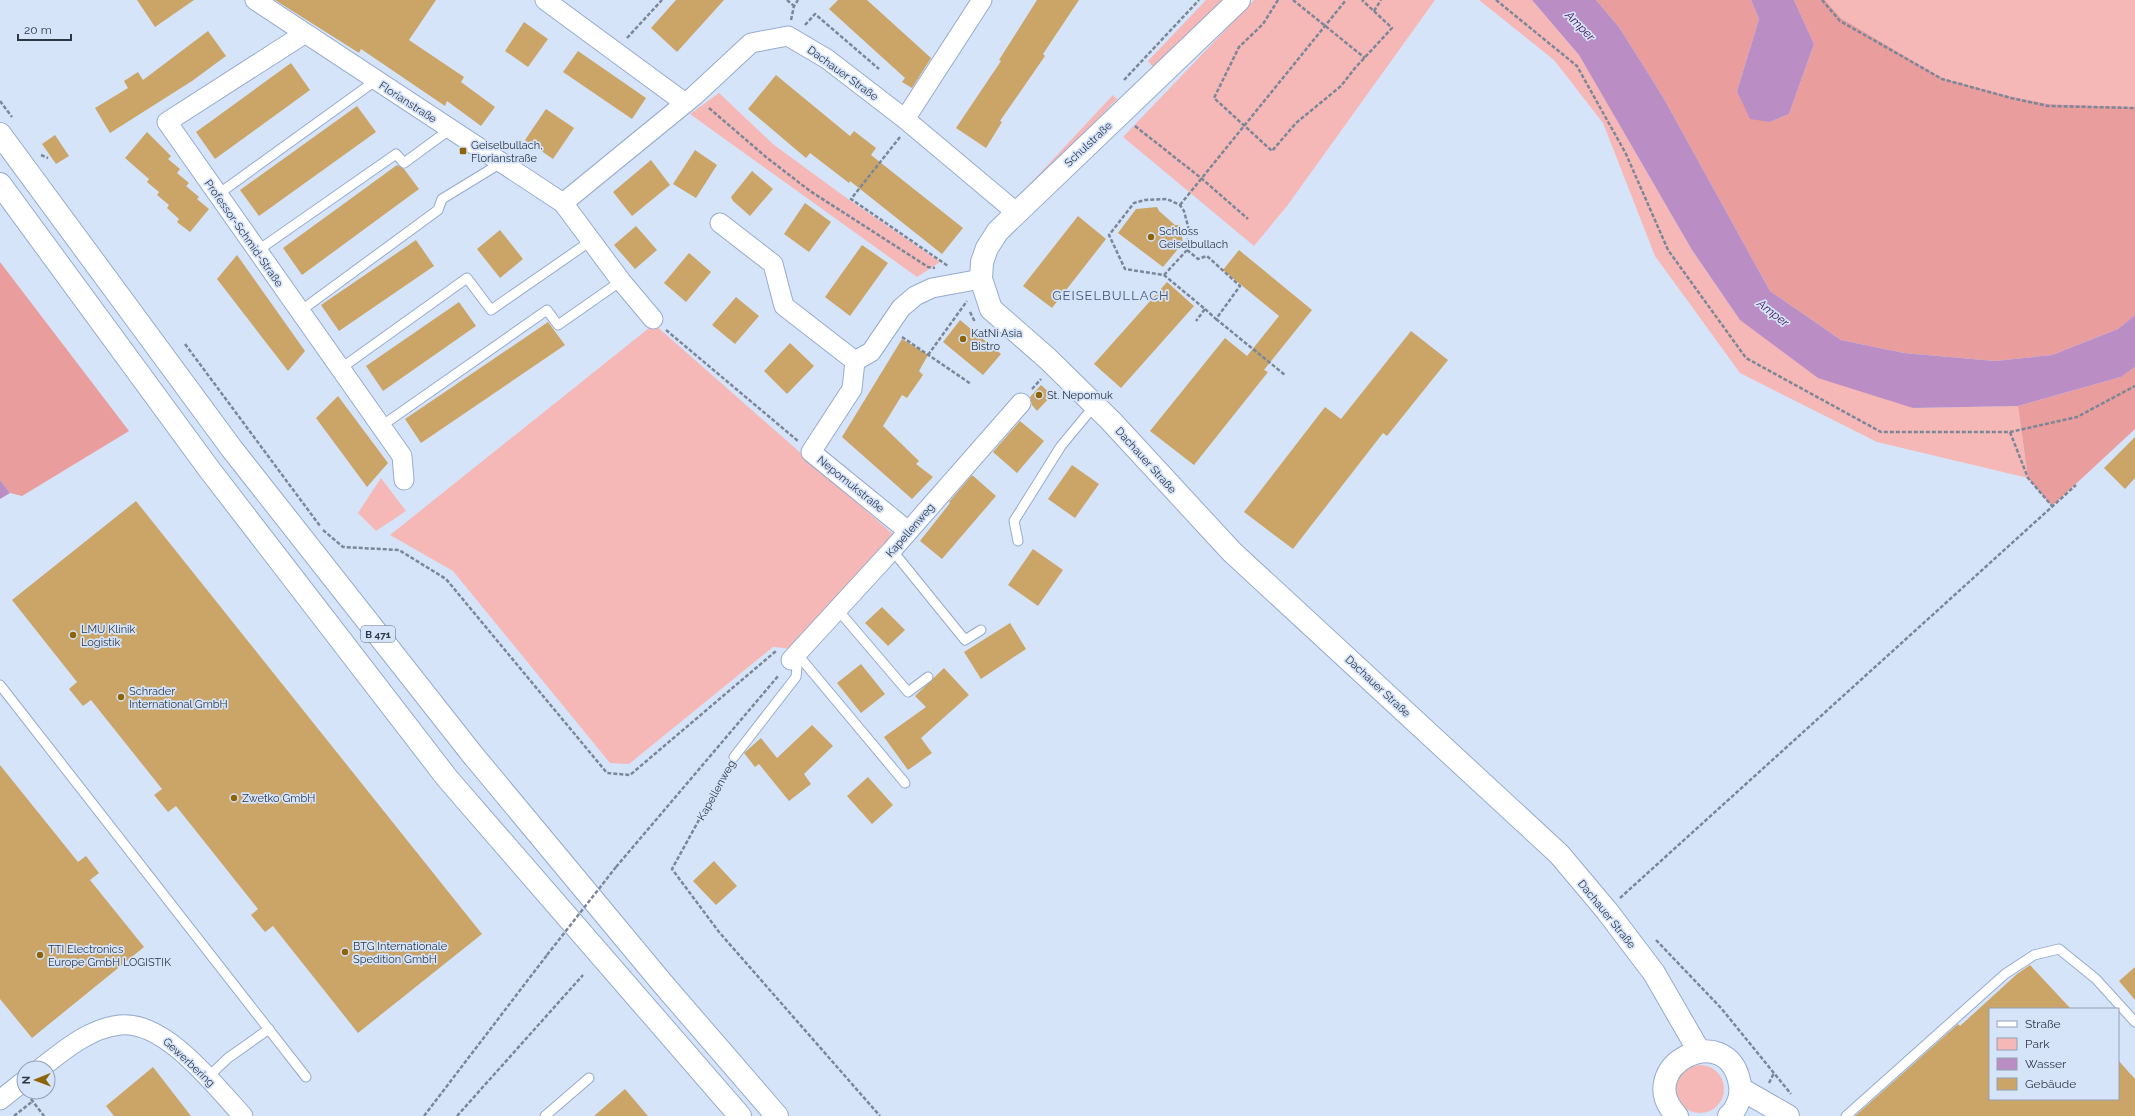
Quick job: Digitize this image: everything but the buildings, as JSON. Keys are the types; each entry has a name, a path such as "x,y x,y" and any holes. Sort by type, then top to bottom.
{"main road":[{"name":"Schulstraße","path":"991,309 981,279 982,262 987,248 998,231 1238,0"},
{"name":"B 471","path":"0,134 232,449 472,754 663,984 777,1116"},
{"name":"B 471","path":"0,184 209,469 447,778 740,1116"},
{"name":"Dachauer Straße","path":"991,309 1048,359 1095,405 1232,552 1559,854 1607,911 1654,973 1690,1054"},
{"path":"1677,1116 1667,1100 1665,1088 1667,1076 1673,1066 1690,1054 1712,1052 1723,1057 1733,1066 1739,1077 1741,1089 1735,1115"},
{"path":"1741,1089 1792,1108"}],"street":[{"name":"Florianstraße","path":"255,0 375,81 562,203 592,240 621,281 653,319"},
{"path":"545,0 614,51 689,100"},
{"path":"908,121 982,0"},
{"name":"Professor-Schmid-Straße","path":"304,34 167,122 216,195 402,456 404,480"},
{"path":"562,203 689,100 751,44 788,36 794,39"},
{"name":"Dachauer Straße","path":"794,39 827,59 908,121 1016,213"},
{"path":"720,223 773,264 784,306 855,361 871,352 901,308 915,296 932,288 981,279"},
{"name":"Nepomukstraße","path":"855,361 852,389 811,452 908,531"},
{"name":"Kapellenweg","path":"795,657 892,550 1021,403"},
{"name":"Gewerbering","path":"52,1060 81,1039 98,1031 120,1025 135,1026 161,1036 208,1077 243,1116"},
{"path":"0,1100 16,1093"}],"lane":[{"path":"216,195 375,81"},
{"path":"257,251 396,154 404,163 450,130"},
{"path":"299,312 438,210 442,199 501,163"},
{"path":"340,369 467,278 491,310 592,240"},
{"path":"380,427 547,310 558,325 621,281"},
{"path":"1018,541 1014,520 1061,446 1095,405"},
{"path":"892,550 965,640 980,630"},
{"path":"838,610 908,692 928,677"},
{"path":"795,657 905,783"},
{"name":"Kapellenweg","path":"734,757 796,677 795,657"},
{"path":"0,685 306,1077"},
{"path":"1846,1116 2005,974 2034,955 2059,949 2096,979 2135,1022"},
{"path":"208,1077 228,1058 269,1029"},
{"path":"545,1116 589,1078"}],"path":[{"path":"614,51 662,0"},
{"path":"787,0 794,6"},
{"path":"1147,56 1199,0"},
{"path":"1278,0 1263,24 1239,47 1214,98 1272,151 1296,123 1341,86 1392,28 1362,0"},
{"path":"1293,0 1365,58"},
{"path":"1180,205 1346,0"},
{"path":"1374,11 1381,0"},
{"path":"1496,0 1577,66 1626,154 1668,250 1746,358 1881,432 2010,432 2077,416 2135,386"},
{"path":"1822,0 1840,20 1942,79 2011,98 2048,106 2135,108"},
{"path":"794,39 815,14 879,69"},
{"path":"689,100 810,191 928,267"},
{"path":"908,121 851,199 951,269"},
{"path":"1132,124 1202,178 1248,219"},
{"path":"1164,275 1187,250 1189,230 1184,211 1180,205 1167,199 1145,200 1134,203 1109,234 1125,269 1164,275 1285,375"},
{"path":"1187,250 1198,258 1207,256 1240,286 1216,318"},
{"path":"928,355 967,301"},
{"path":"1196,321 1205,309"},
{"path":"653,319 811,452"},
{"path":"888,328 971,384"},
{"path":"185,344 324,532 343,547 399,550 446,579 607,773 630,776 774,650 795,657 616,867 546,955 424,1116"},
{"path":"2010,432 2028,478 2052,506"},
{"path":"1607,911 1624,893 2076,485"},
{"name":"Kapellenweg","path":"734,757 672,869 719,932 880,1116"},
{"path":"1650,934 1721,1008 1792,1108"},
{"path":"457,1116 583,975"},
{"path":"14,1116 33,1102 44,1116"}],"green space":[{"path":"1206,0 1228,0 1180,45 1153,67 1148,61"},
{"path":"1254,0 1435,0 1287,206 1254,246 1123,137"},
{"path":"1479,0 1532,0 1579,55 1692,250 1740,320 1913,408 2018,406 2028,478 1877,442 1740,373 1655,256 1603,123 1554,60"},
{"path":"1825,0 2135,0 2135,107 2049,104 2009,96 1942,78 1841,18"},
{"path":"719,93 774,145 848,199 940,262 917,277 690,114"},
{"path":"1113,95 1117,99 1031,187 1029,185"},
{"path":"654,324 895,536 795,649 773,647 629,764 610,763 453,571 390,535"},
{"path":"381,478 406,511 376,531 358,513"},
{"path":"1700,1065 1709,1067 1717,1072 1722,1080 1724,1089 1722,1098 1717,1106 1709,1111 1700,1113 1691,1111 1683,1106 1678,1098 1676,1089 1678,1080 1683,1072 1691,1067"}],"shaded area":[{"path":"1596,0 1751,0 1759,19 1737,91 1770,122 1789,114 1814,44 1794,0 1825,0 1841,18 1942,78 2009,96 2049,104 2135,107 2135,315 2118,329 2052,355 1995,361 1904,353 1841,340 1770,291 1663,97 1619,27"},
{"path":"0,262 129,431 22,496 10,493 0,480"},
{"path":"2135,367 2135,429 2052,506 2028,478 2018,406 2121,377"}],"water":[{"name":"Amper","path":"1532,0 1596,0 1619,27 1663,97 1770,291 1841,340 1904,353 1995,361 2052,355 2118,329 2135,315 2135,367 2121,377 2018,406 1913,408 1818,378 1740,320 1692,250 1579,55"},
{"path":"1751,0 1794,0 1814,44 1789,114 1770,122 1750,119 1737,91 1759,19"},
{"path":"0,480 10,493 0,499"}],"place":[{"name":"Geiselbullach, Florianstraße","path":"463,151"},
{"name":"Schloss Geiselbullach","path":"1151,237"},
{"name":"KatNi Asia Bistro","path":"963,339"},
{"name":"St. Nepomuk","path":"1039,395"},
{"name":"LMU Klinik Logistik","path":"73,635"},
{"name":"Schrader International GmbH","path":"121,697"},
{"name":"Zwetko GmbH","path":"234,798"},
{"name":"BTG Internationale Spedition GmbH","path":"345,952"},
{"name":"TTI Electronics Europe GmbH LOGISTIK","path":"40,955"}],"district":[{"name":"GEISELBULLACH","path":"1111,295"}]}
